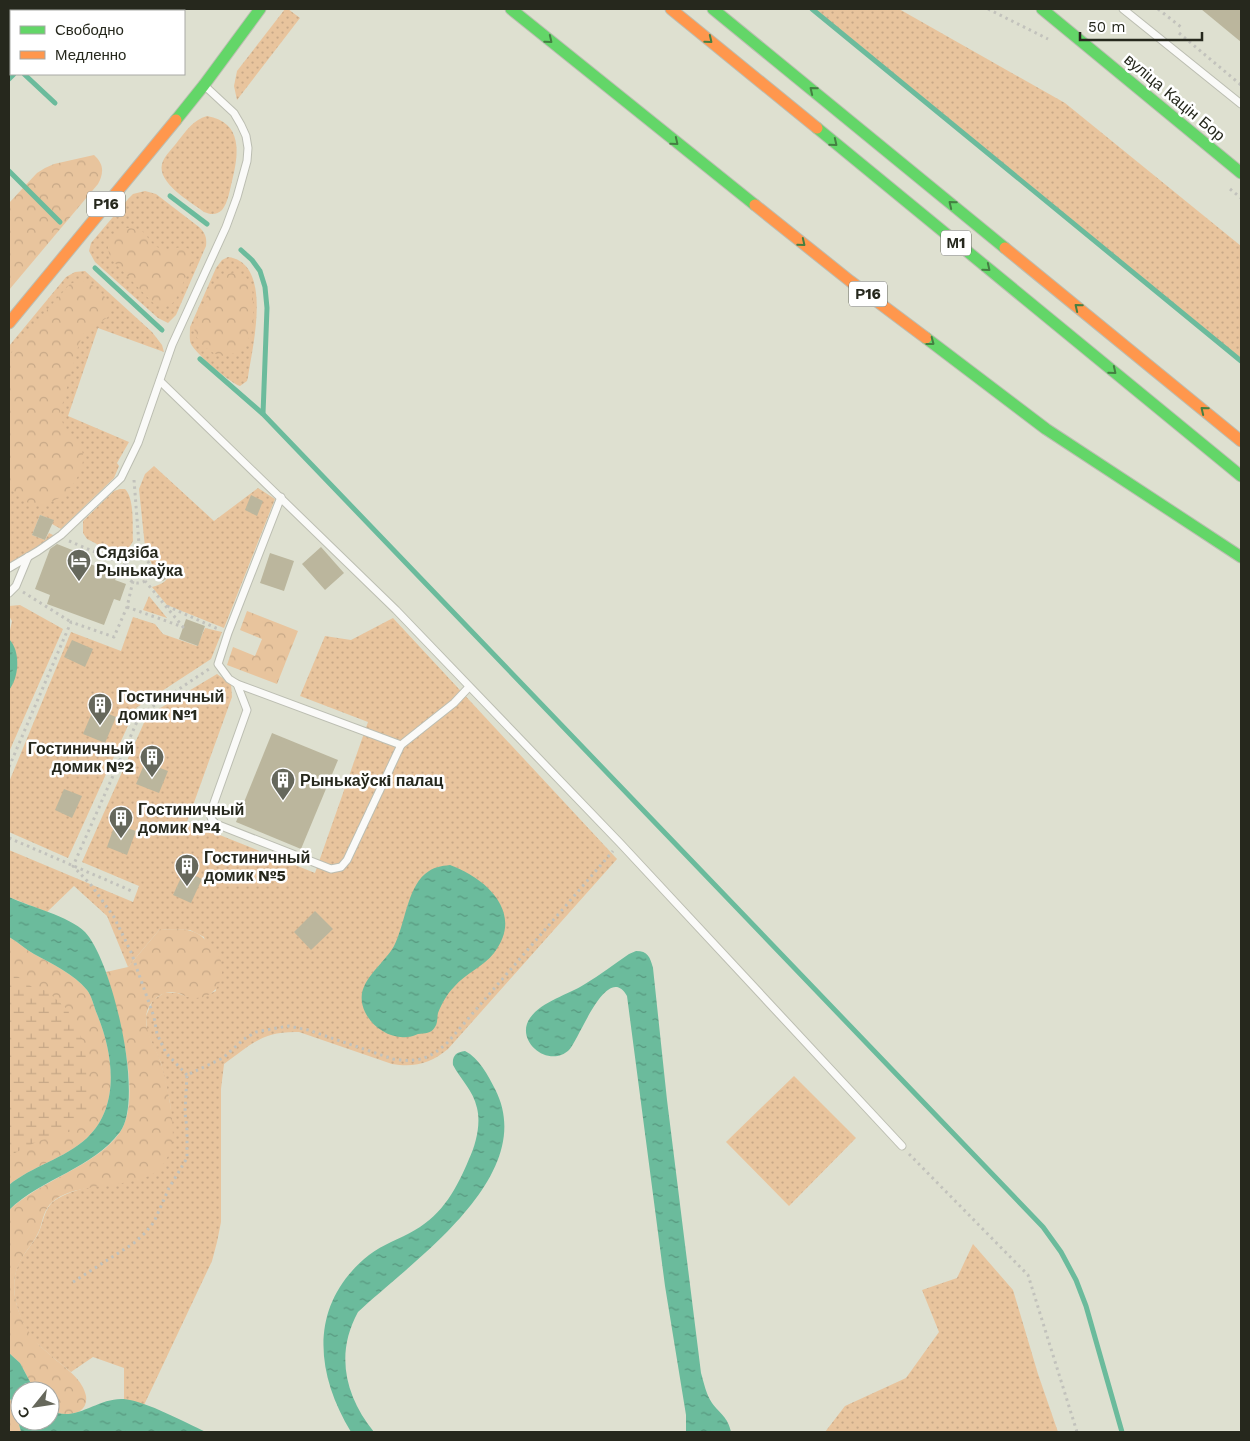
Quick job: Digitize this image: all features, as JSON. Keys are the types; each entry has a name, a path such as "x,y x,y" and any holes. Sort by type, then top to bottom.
{"main road":[{"name":"Р16","path":"9,323 204,85 260,9"},
{"name":"Р16","path":"511,9 850,281 1046,429 1241,558"},
{"name":"М1","path":"671,9 1241,476"},
{"name":"М1","path":"713,9 1241,441"},
{"name":"вуліца Кацін Бор","path":"1042,9 1241,173"}],"lane":[{"path":"1123,9 1241,104"},
{"path":"9,568 61,535 121,478 138,443 172,345 226,227 237,197 247,161 248,148 246,136 234,113 204,85"},
{"path":"160,381 396,610 620,843 902,1146"},
{"path":"281,497 228,633 218,664 222,672 237,684 401,745"},
{"path":"9,593 16,586 28,557"},
{"path":"237,684 247,710 210,814 212,820 216,824 331,869 341,867 347,860 401,745 454,703 469,687"}],"path":[{"path":"989,9 1047,38 1054,44"},
{"path":"1158,9 1181,28"},
{"path":"1179,33 1241,84"},
{"path":"1226,186 1241,198"},
{"path":"134,476 133,483 140,557"},
{"path":"61,535 70,541 126,565"},
{"path":"140,557 146,560 150,573 145,581 138,583 126,575 126,565 132,558 140,557"},
{"path":"16,586 21,592 71,622 114,638 127,607 133,581"},
{"path":"127,607 183,627 145,581"},
{"path":"165,606 228,633"},
{"path":"9,767 71,622"},
{"path":"73,866 140,715 218,664"},
{"path":"9,838 134,892"},
{"path":"186,1075 223,1058 256,1032 288,1026 308,1030 393,1059 406,1061 429,1056 448,1042 620,843"},
{"path":"73,866 91,884 114,917 131,952 154,1017 157,1034 166,1053 186,1075 187,1158 169,1188 154,1222 145,1233 134,1243 73,1282"},
{"path":"902,1146 1028,1275 1077,1432"}],"green space":[{"path":"285,9 288,9 300,18 237,100 234,86 237,71"},
{"path":"810,9 899,9 1065,103 1241,246 1241,362"},
{"path":"207,116 219,119 227,125 233,132 237,150 227,200 222,210 214,214 204,212 176,191 165,178 162,171 162,164 165,158 184,133 194,123"},
{"path":"94,155 100,162 102,169 98,184 9,290 9,203 37,173 45,168 54,164"},
{"path":"145,191 156,194 199,227 206,238 206,246 176,315 168,323 158,318 95,262 89,251 91,243 129,198 133,194"},
{"path":"123,228 138,229 146,234 150,241 159,248 185,247 192,254 193,261 175,301 169,306 161,307 152,302 110,256 108,251 109,242 114,234"},
{"path":"228,257 242,263 251,274 256,290 256,328 253,347 247,381 240,386 229,380 206,361 194,349 190,338 190,327 216,268 222,260"},
{"path":"85,271 152,332 162,345 164,352 98,328 68,416 129,442 117,463 119,466 114,478 61,529 52,524 53,520 40,515 32,535 45,540 49,533 55,536 9,565 9,346 66,277 75,272"},
{"path":"238,272 247,279 252,287 253,327 251,334 238,351 225,356 219,355 209,350 199,341 195,325 209,292 217,281"},
{"path":"80,280 98,289 110,305 108,317 84,333 79,344 60,413 66,429 78,443 83,453 82,465 74,482 61,496 44,504 35,505 24,501 9,488 9,357 16,345 70,284"},
{"path":"154,466 214,521 258,488 275,499 224,628 167,605 152,587 164,582 168,578 170,571 161,563 153,567 145,547 139,489 145,474"},
{"path":"125,489 128,494 132,514 133,541 124,551 106,548 87,539 83,533 83,521 114,491"},
{"path":"149,596 167,618 143,610"},
{"path":"20,605 63,629 9,752 9,635 12,621 9,616 9,606"},
{"path":"247,611 298,631 277,684 227,665 233,647 255,656 262,639 240,630"},
{"path":"133,617 155,624 163,634 197,646 205,628 222,632 211,659 136,708 68,858 9,832 9,782 71,632 121,651"},
{"path":"393,618 617,859 448,1049 435,1058 415,1065 392,1064 299,1032 286,1032 266,1036 258,1040 224,1064 221,1089 221,1222 212,1261 144,1405 124,1399 124,1368 93,1357 71,1372 36,1342 24,1325 17,1305 14,1283 16,1273 21,1259 38,1234 47,1210 53,1202 66,1194 87,1188 139,1179 172,1131 170,1103 161,1063 147,1032 146,1016 153,1000 164,993 202,997 216,991 204,937 190,930 160,929 128,967 107,916 74,886 47,912 9,897 9,850 133,902 139,886 82,862 147,716 217,674 231,684 232,697 187,822 315,873 368,722 300,696 325,636 351,640"},
{"path":"160,929 184,930 196,933 207,942 220,958 222,973 218,986 209,995 196,998 178,993 166,993 153,1001 147,1011 147,1029 159,1057 166,1082 173,1130 170,1153 162,1166 152,1174 139,1180 88,1188 58,1198 46,1210 39,1232 21,1260 16,1273 14,1283 15,1294 24,1324 38,1344 74,1375 82,1385 86,1396 86,1403 79,1412 61,1414 60,1381 30,1381 20,1363 9,1353 9,1210 37,1190 96,1155 111,1143 122,1129 128,1113 129,1073 121,1029 106,972 128,967"},
{"path":"9,937 69,974 87,990 103,1029 110,1062 111,1079 105,1111 98,1125 87,1138 68,1152 18,1178 9,1185"},
{"path":"9,970 32,987 47,991 67,1009 85,1045 88,1096 87,1110 72,1131 38,1141 9,1156"},
{"path":"794,1076 856,1138 789,1206 726,1142"},
{"path":"973,1244 1013,1290 1038,1374 1058,1432 825,1432 845,1406 906,1378 939,1332 922,1290 957,1278"},
{"path":"9,1396 10,1431 21,1432 9,1432"}],"water":[{"path":"9,639 13,644 17,657 17,672 9,690"},
{"path":"450,865 476,879 488,888 497,899 503,911 505,924 502,938 490,958 459,982 449,993 438,1013 437,1024 432,1031 408,1037 388,1034 372,1023 365,1012 362,1005 364,986 394,946 410,898 419,881 431,870 440,866"},
{"path":"9,897 49,912 78,926 85,932 95,947 115,999 127,1062 129,1091 127,1115 120,1132 109,1145 81,1165 22,1199 9,1210 9,1185 18,1178 68,1152 87,1138 98,1125 105,1111 111,1079 110,1062 103,1029 89,992 69,974 9,937"},
{"path":"636,951 648,955 653,968 667,1100 701,1373 710,1400 726,1419 731,1432 686,1432 686,1415 665,1286 627,996 619,988 611,988 602,995 586,1019 574,1043 569,1050 561,1055 552,1056 536,1050 530,1043 527,1035 526,1027 530,1018 541,1007 585,984"},
{"path":"465,1051 479,1062 495,1089 504,1122 500,1154 485,1185 463,1214 437,1242 358,1312 347,1343 346,1374 356,1404 374,1432 351,1432 339,1409 330,1385 325,1362 324,1339 327,1316 336,1294 349,1274 374,1251 425,1224 441,1208 454,1190 474,1147 477,1134 478,1114 473,1096 453,1065 455,1055"},
{"path":"9,1353 20,1363 30,1381 10,1381 10,1398"},
{"path":"114,1399 124,1399 155,1408 206,1432 21,1432 60,1431 60,1413 68,1414"}],"building":[{"path":"1201,9 1241,9 1241,42"},
{"path":"251,495 263,501 257,516 245,510"},
{"path":"40,515 54,520 45,540 32,535"},
{"name":"Сядзіба Рынькаўка","path":"57,544 85,555 82,561 117,574 115,580 126,584 120,601 114,599 104,625 47,604 50,595 35,589 50,549"},
{"path":"321,547 344,573 325,590 302,564"},
{"path":"270,553 294,561 284,591 260,583"},
{"path":"161,567 166,569 168,574 166,579 161,581 156,579 154,574 156,569"},
{"path":"186,619 205,626 198,646 179,639"},
{"path":"72,640 93,649 85,667 64,657"},
{"name":"Гостиничный домик №1","path":"94,708 116,717 105,743 83,734"},
{"name":"Рынькаўскi палац","path":"272,733 338,760 301,849 236,822"},
{"name":"Гостиничный домик №2","path":"145,762 168,771 159,793 136,784"},
{"path":"64,789 82,796 72,818 55,810"},
{"name":"Гостиничный домик №4","path":"115,824 136,831 127,855 107,847"},
{"name":"Гостиничный домик №5","path":"184,871 202,879 191,903 173,895"},
{"path":"315,911 333,929 311,950 294,932"}],"waterway":[{"path":"812,9 1241,361"},
{"path":"9,79 13,75"},
{"path":"25,75 55,103"},
{"path":"9,171 60,222"},
{"path":"170,196 207,224"},
{"path":"241,250 260,271 265,287 267,308 263,414"},
{"path":"95,268 162,330"},
{"path":"200,359 263,414 1043,1227 1061,1252 1076,1280 1086,1306 1122,1432"}],"traffic: fast":[{"path":"176,120 260,9"},
{"path":"511,9 755,205"},
{"path":"713,9 1005,248"},
{"path":"1042,9 1241,173"},
{"path":"817,128 1241,476"},
{"path":"926,338 1046,429 1241,557"}],"traffic: slow":[{"path":"671,9 817,128"},
{"path":"9,323 176,120"},
{"path":"755,205 850,281 926,338"},
{"path":"1005,248 1241,441"}],"place":[{"name":"Сядзіба Рынькаўка","path":"79,582"},
{"name":"Гостиничный домик №1","path":"100,726"},
{"name":"Гостиничный домик №2","path":"152,778"},
{"name":"Рынькаўскi палац","path":"283,801"},
{"name":"Гостиничный домик №4","path":"121,839"},
{"name":"Гостиничный домик №5","path":"187,887"}]}
